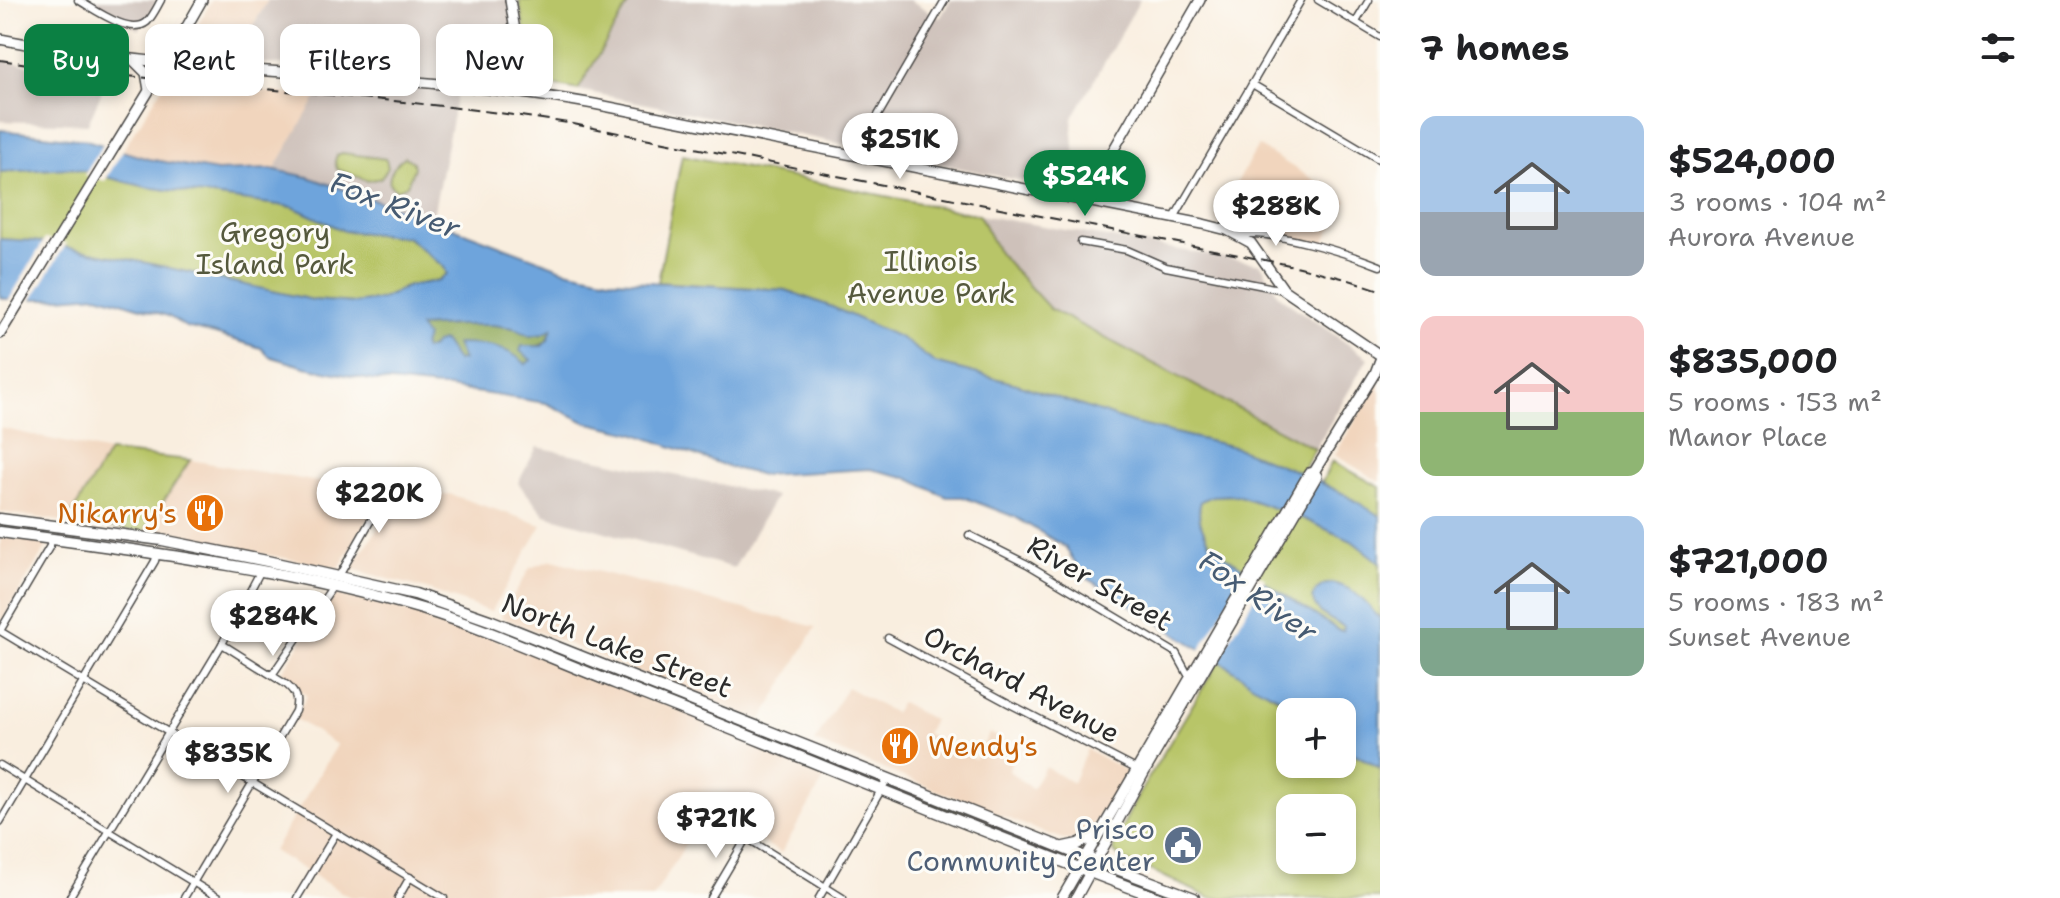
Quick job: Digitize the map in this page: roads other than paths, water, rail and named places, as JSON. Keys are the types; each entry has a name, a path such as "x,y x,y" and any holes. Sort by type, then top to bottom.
{"main road":[{"path":"188,24 202,0"},
{"path":"510,0 514,24"},
{"path":"1084,201 1200,0"},
{"path":"0,39 145,61"},
{"path":"131,59 145,72"},
{"path":"264,71 436,82"},
{"path":"0,334 145,96"},
{"path":"546,96 1227,230 1251,243 1284,290 1380,357 1375,373 1314,472 1309,473 1144,773 1084,870 1062,898"},
{"name":"North Lake Street","path":"0,519 162,540 336,581 448,617 1159,898"},
{"name":"North Lake Street","path":"0,532 157,553 260,572 415,594 1194,898"},
{"path":"1091,859 1099,833 1195,678"},
{"path":"1063,848 1099,833"},
{"path":"1076,898 1084,870"}],"street":[{"path":"78,0 127,27 137,27 146,23 161,0"},
{"path":"855,155 945,0"},
{"path":"1174,218 1301,0"},
{"path":"1318,0 1380,37"},
{"path":"1356,22 1369,0"},
{"path":"1252,84 1380,160"},
{"path":"1240,235 1264,235 1337,252 1380,266"},
{"path":"1081,242 1127,250 1166,267 1284,290"},
{"path":"376,475 388,490"},
{"path":"388,490 412,487"},
{"path":"272,675 336,581 388,490"},
{"name":"River Street","path":"969,535 1027,564 1176,653 1187,673 1195,678"},
{"path":"51,538 50,546 0,631 444,898"},
{"path":"0,822 157,553"},
{"path":"69,898 222,644 260,572"},
{"name":"Orchard Avenue","path":"888,638 1136,769"},
{"path":"184,898 295,711 293,692 222,644"},
{"path":"0,765 219,898"},
{"path":"819,898 888,778"},
{"path":"710,815 843,898"},
{"path":"297,898 336,833"},
{"path":"711,898 747,837"},
{"path":"398,898 410,877"}],"water":[{"name":"Fox River","path":"0,130 86,140 148,159 217,171 271,169 308,177 565,270 614,280 786,290 901,338 935,363 1017,384 1132,423 1234,447 1301,473 1380,516 1380,563 1352,541 1304,519 1237,495 1212,496 1201,501 1200,520 1213,548 1338,630 1343,631 1344,627 1322,614 1313,600 1316,591 1327,584 1340,585 1352,591 1380,619 1380,768 1356,755 1356,698 1281,698 1254,685 1084,576 1065,547 1015,517 963,497 947,497 905,477 870,469 762,475 732,468 633,433 585,422 546,403 371,380 305,367 269,356 261,348 186,327 168,316 98,295 45,299 0,297 0,239 34,241 147,263 313,300 354,303 382,299 408,286 437,281 447,274 444,267 407,237 344,231 293,207 146,187 71,168 0,172","holes":["493,325 514,328 530,336 552,329 542,346 522,346 520,351 531,360 526,364 502,349 485,345 456,344 463,360 457,361 443,341 425,350 426,337 419,327"]}],"railway":[{"path":"0,60 71,70 427,104 568,123 1300,267 1380,290"}],"place":[{"name":"Nikarry's","path":"205,513"},
{"name":"Wendy's","path":"900,746"},
{"name":"Prisco Community Center","path":"1183,845"}],"park label":[{"name":"Gregory Island Park","path":"275,248"},
{"name":"Illinois Avenue Park","path":"931,277"}]}
